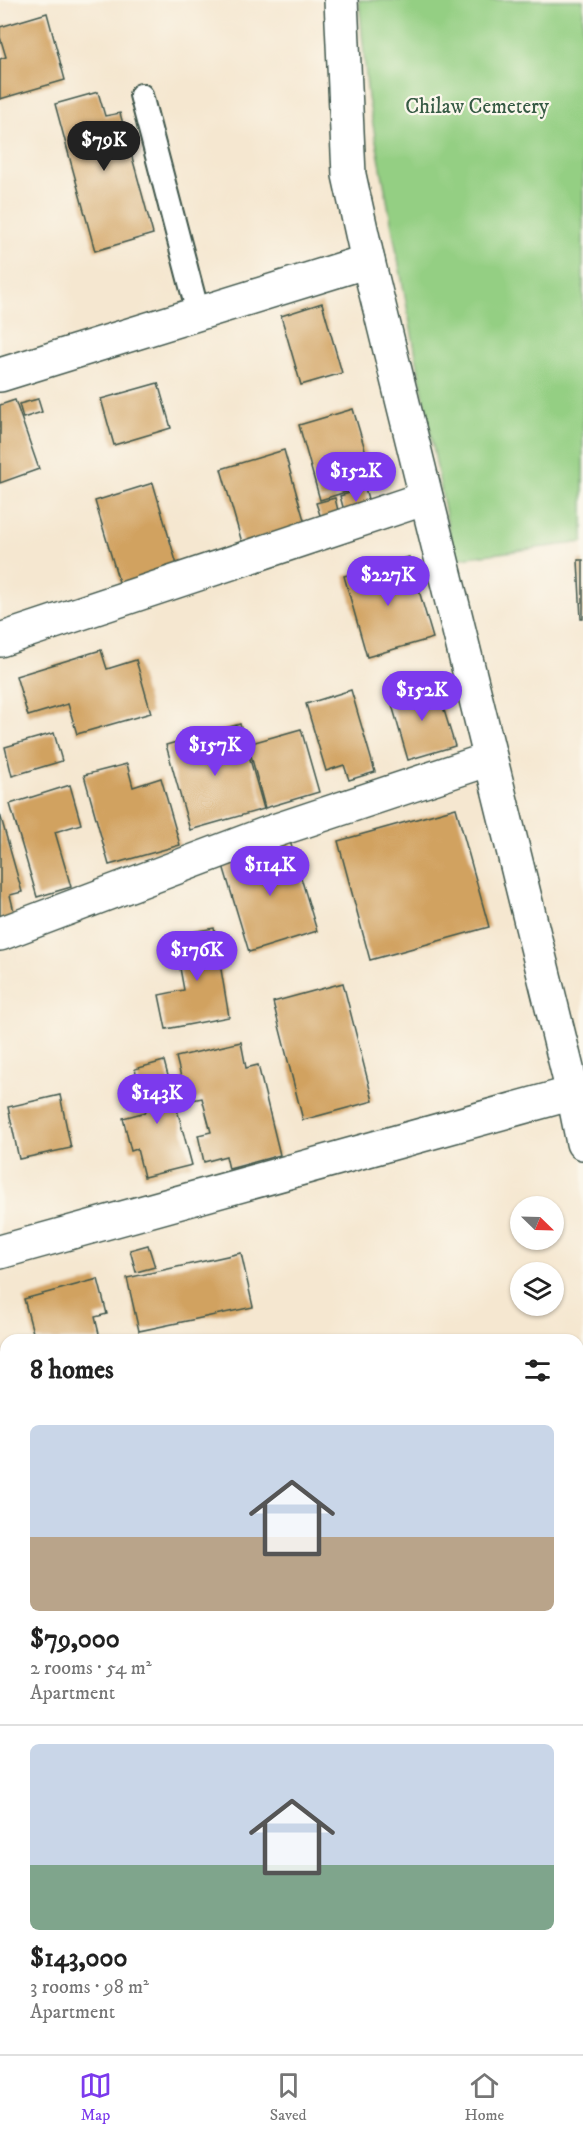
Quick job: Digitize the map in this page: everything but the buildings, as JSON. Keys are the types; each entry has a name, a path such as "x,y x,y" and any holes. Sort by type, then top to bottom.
{"street":[{"path":"340,0 350,175 368,261 573,1093 583,1143"},
{"path":"0,375 368,261"},
{"path":"0,640 426,498"},
{"path":"0,934 268,833 490,759"},
{"path":"0,1252 573,1093"}],"lane":[{"path":"141,95 198,314"}],"green space":[{"name":"Chilaw Cemetery","path":"359,0 583,0 583,542 454,559 368,98"}]}
